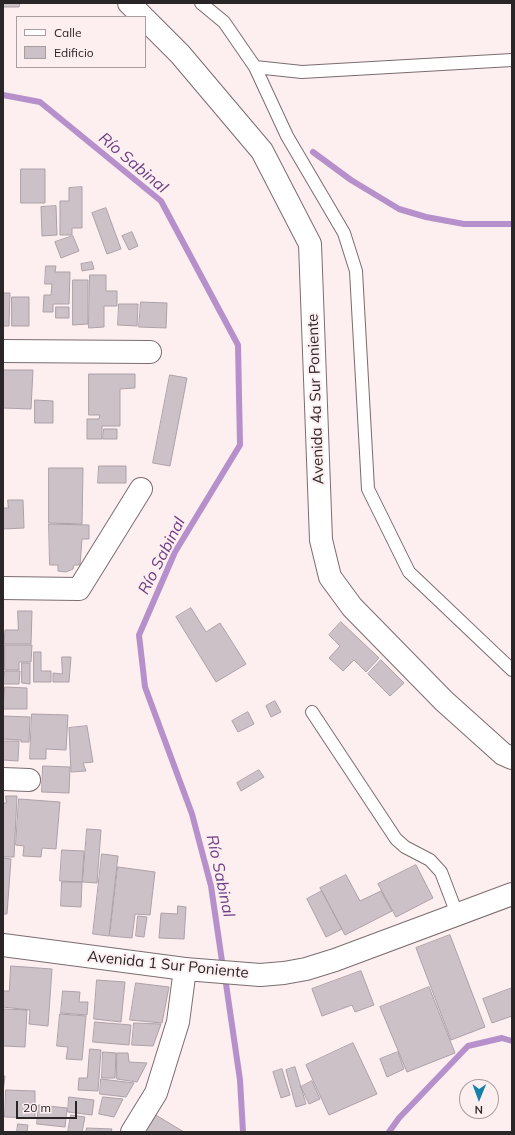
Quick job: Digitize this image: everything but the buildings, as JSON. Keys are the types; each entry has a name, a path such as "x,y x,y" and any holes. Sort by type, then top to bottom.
{"street":[{"path":"129,3 142,16"},
{"name":"Avenida 4a Sur Poniente","path":"146,20 180,54 262,151 310,244 321,540 330,577 352,607 444,701 503,754 512,758"},
{"path":"3,351 150,352"},
{"path":"3,588 79,589 141,489"},
{"path":"3,779 29,780"},
{"name":"Avenida 1 Sur Poniente","path":"3,945 190,970 260,975 284,973 320,964 512,894"},
{"path":"132,1132 156,1093 178,1022 190,970"}],"lane":[{"path":"201,3 224,22 255,67 287,136 344,233 356,271 368,490 409,572 512,670"},
{"path":"255,67 302,72 512,60"},
{"path":"312,712 396,839 405,847 430,860 441,872 457,914"}],"waterway":[{"name":"Río Sabinal","path":"3,95 40,102 161,201 238,345 240,445 175,552 139,635 145,687 192,814 211,886 223,968"},
{"path":"313,152 351,180 399,209 426,217 464,224 512,224"},
{"name":"Río Sabinal","path":"225,977 240,1080 243,1132"},
{"name":"Río Sabinal","path":"389,1132 399,1118 468,1046 502,1038 512,1041"}]}
